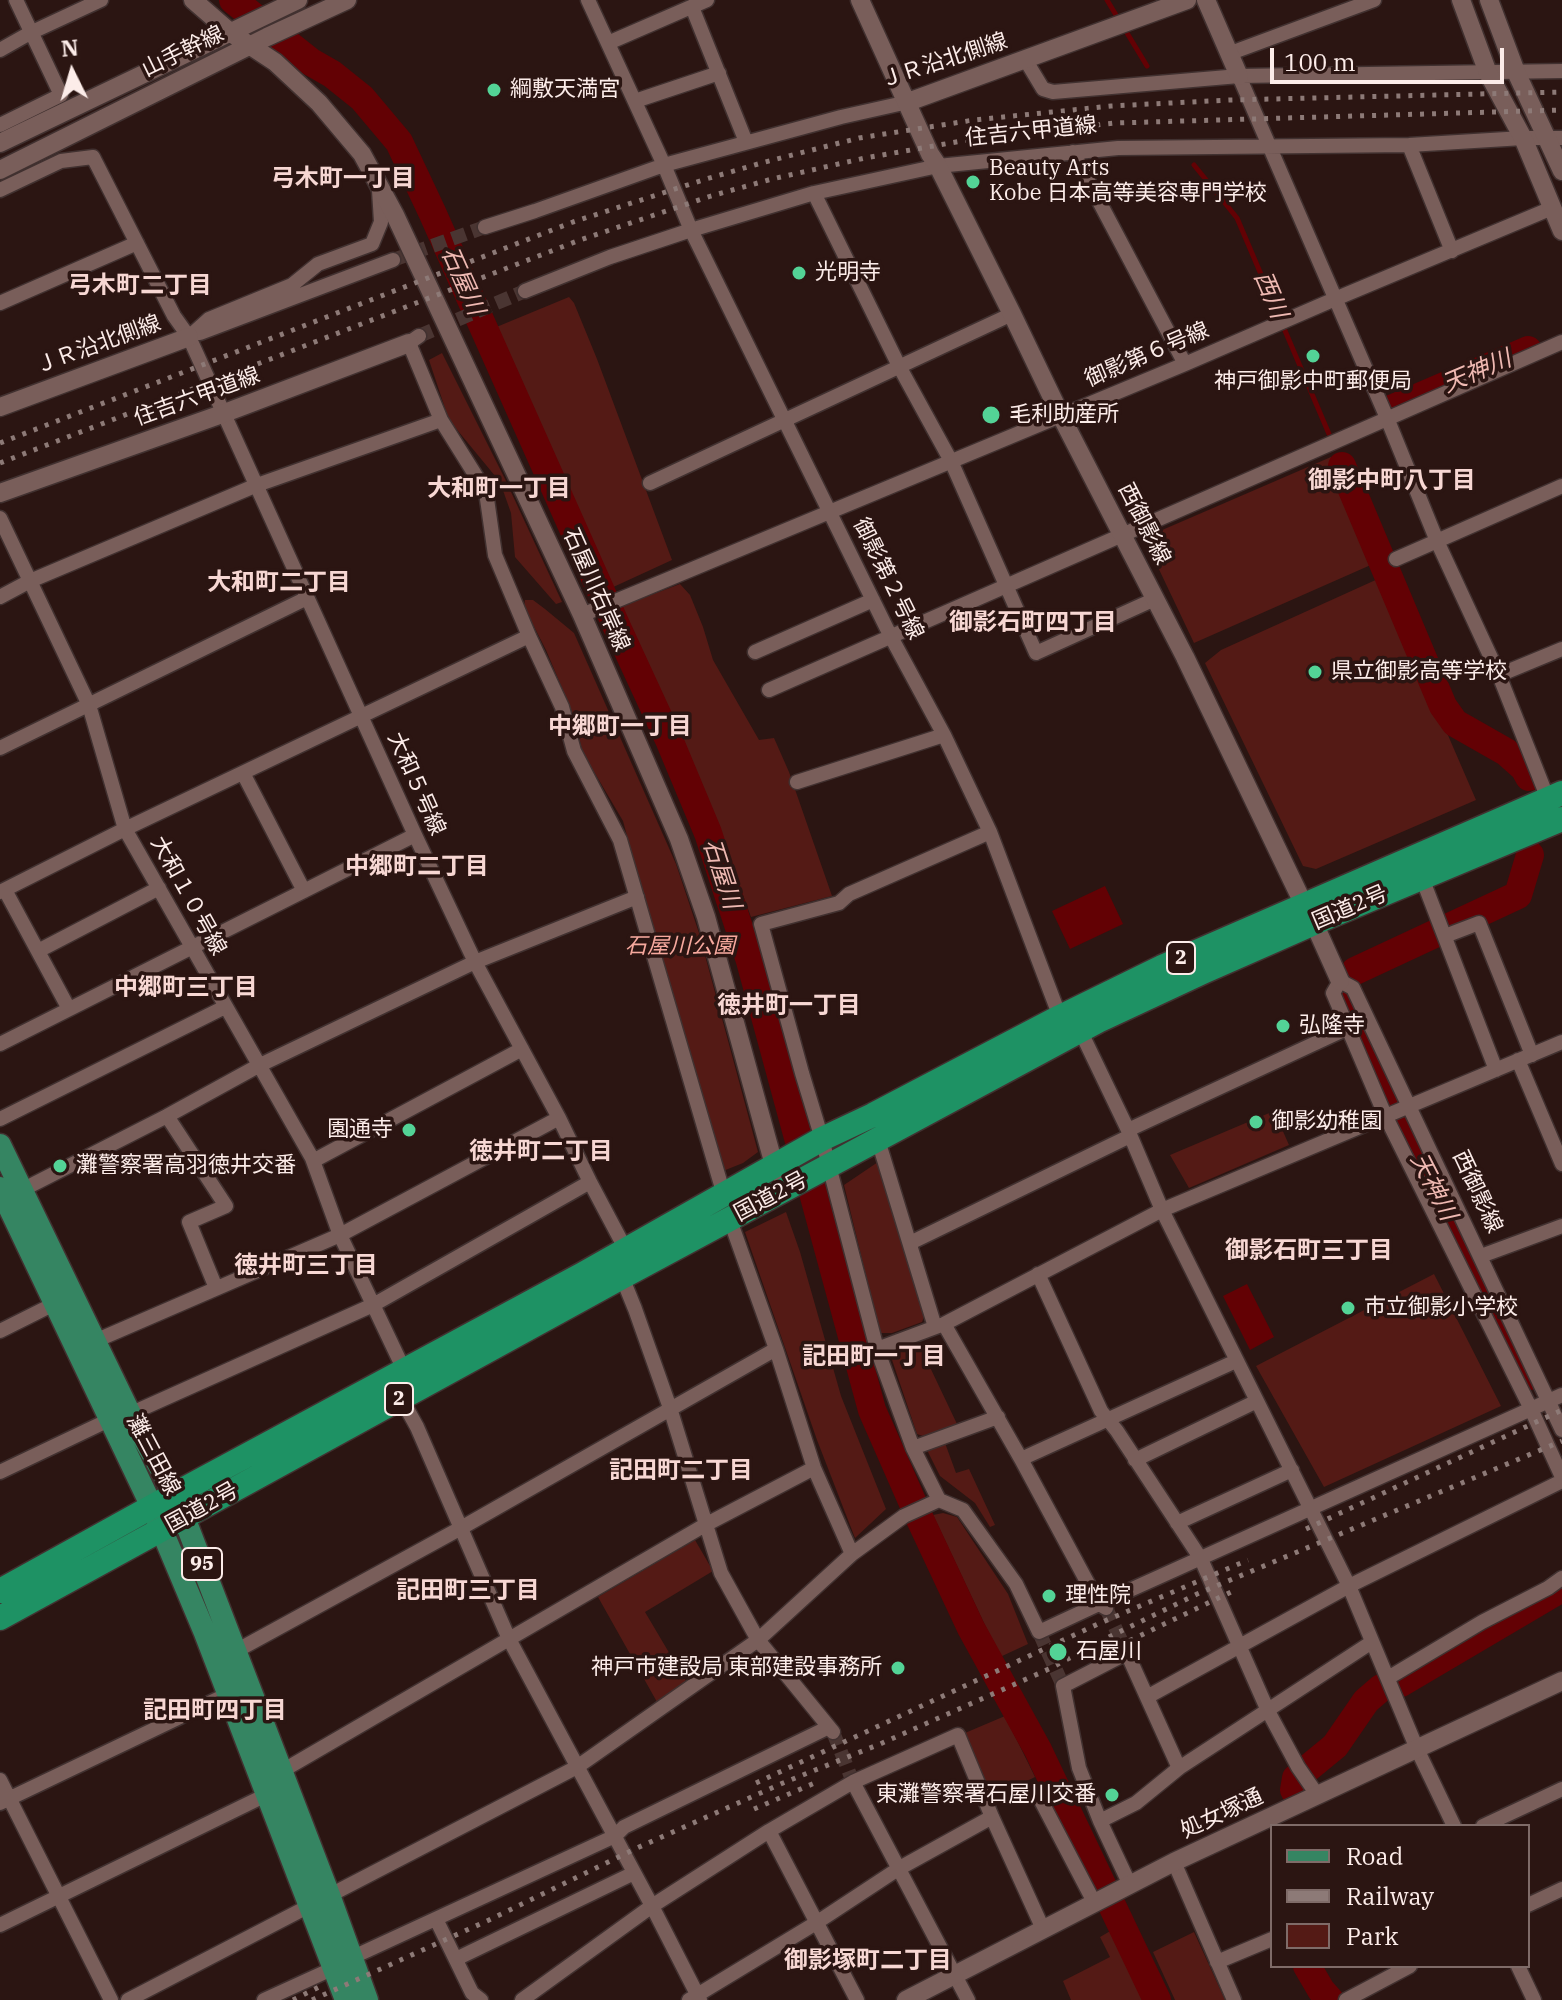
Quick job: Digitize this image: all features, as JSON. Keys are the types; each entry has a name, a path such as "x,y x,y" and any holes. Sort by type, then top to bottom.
{"highway":[{"name":"国道2号","path":"1309,914 1422,878 1559,811"},
{"name":"国道2号","path":"0,1591 405,1372 800,1151 1070,1024 1174,985 1309,914 1559,811"},
{"name":"国道2号","path":"0,1618 878,1140 1070,1024"}],"main road":[{"name":"灘三田線","path":"0,1145 7,1195 54,1304 121,1416 175,1494 282,1771 320,1901 342,1963 346,2000"},
{"name":"灘三田線","path":"7,1195 95,1341 152,1507 268,1794 320,1901"},
{"name":"灘三田線","path":"342,1963 367,2000"}],"street":[{"path":"0,125 61,95 16,0"},
{"path":"0,50 101,0"},
{"name":"石屋川右岸線","path":"193,0 231,33 275,62 319,103 362,154 395,215 590,612 809,1177"},
{"name":"山手幹線","path":"0,143 298,0"},
{"name":"山手幹線","path":"0,170 347,0"},
{"name":"御影第２号線","path":"588,0 691,230 990,832 1070,1024 1129,1133 1162,1210 1349,1586 1417,1749 1453,1824"},
{"path":"608,43 707,0"},
{"name":"西御影線","path":"860,0 930,154 1155,599 1340,981 1353,988 1396,1111 1562,1479"},
{"path":"1025,59 1187,0"},
{"path":"1206,0 1437,541 1559,811"},
{"path":"1228,54 1374,0"},
{"path":"1461,0 1488,73 1523,138 1562,231"},
{"path":"1489,0 1516,72 1554,138 1562,171"},
{"path":"692,7 746,142"},
{"name":"ＪＲ沿北側線","path":"485,227 664,165 908,102 1025,59 1043,89 1053,92 1239,76 1562,71"},
{"path":"635,101 719,73"},
{"name":"住吉六甲道線","path":"525,291 610,257 691,230 814,193 938,166 1118,148 1409,145 1554,138"},
{"path":"1409,145 1452,251"},
{"path":"1073,152 1185,364"},
{"name":"大和５号線","path":"0,190 61,161 93,157 174,316 189,337 475,962 626,1250"},
{"path":"189,337 209,319 292,285 318,264 372,244 381,222 379,186"},
{"path":"814,193 899,366 951,461 1036,653 1155,599"},
{"name":"御影第６号線","path":"590,612 1552,208"},
{"path":"0,303 137,243"},
{"name":"ＪＲ沿北側線","path":"0,407 393,260"},
{"path":"650,483 1012,314"},
{"path":"414,339 441,420 486,492 495,555 562,707 574,751 620,840 724,1195"},
{"name":"住吉六甲道線","path":"0,493 222,414 414,339"},
{"path":"769,690 1562,342"},
{"path":"0,597 30,581 257,485 441,420"},
{"path":"1396,559 1562,486"},
{"name":"大和１０号線","path":"0,518 89,705 125,829 313,1161 340,1235 405,1372"},
{"path":"0,748 307,598"},
{"path":"755,652 873,600"},
{"path":"69,1009 3,891 125,829 529,636"},
{"path":"1499,675 1562,649"},
{"path":"797,782 944,735"},
{"path":"243,773 304,891"},
{"path":"933,1502 800,1151 802,1073 761,924 839,903 849,894 990,832"},
{"path":"0,1044 415,835"},
{"path":"1422,878 1496,1070"},
{"path":"38,951 159,888"},
{"path":"7,1195 167,1116 258,1066 475,962 637,897"},
{"path":"1444,932 1479,923 1562,1164"},
{"name":"西御影線","path":"1340,981 1333,993 1348,1028 1481,1256 1556,1398 1562,1430"},
{"path":"0,1119 225,1007"},
{"path":"910,1243 1348,1028"},
{"path":"877,1349 940,1326 1162,1210 1562,1042"},
{"path":"313,1161 522,1049"},
{"path":"167,1116 226,1206 189,1222 216,1288"},
{"path":"95,1341 340,1235 559,1118"},
{"path":"878,1140 940,1326 998,1417 1103,1606"},
{"path":"0,1472 373,1305 590,1182"},
{"path":"730,1220 814,1468 852,1554"},
{"path":"1481,1256 1562,1226"},
{"path":"1038,1274 1101,1411 1201,1559 1268,1711 1318,1796"},
{"path":"264,2000 615,1836 624,1827 831,1730 758,1640 721,1573 670,1408 622,1277"},
{"path":"0,1331 54,1304"},
{"path":"236,1651 461,1528 776,1349"},
{"path":"1021,1459 1236,1361"},
{"path":"401,1398 417,1427 509,1639 652,1906 695,1998 898,1869 992,1817"},
{"path":"128,2000 577,1767 758,1640 852,1554 904,1516 933,1502 963,1510 1016,1584 1039,1632 1103,1606 1556,1398"},
{"path":"1135,1460 1257,1401"},
{"path":"913,1448 998,1417"},
{"path":"282,1771 705,1525 814,1468"},
{"path":"1177,1523 1292,1470"},
{"path":"1147,1697 1349,1586 1562,1479"},
{"path":"1390,1682 1482,1622 1562,1578"},
{"path":"1100,1821 1136,1803 1179,1768 1372,1642"},
{"path":"1124,1888 1079,1768 1063,1686 1127,1653 1179,1768"},
{"name":"処女塚通","path":"906,2000 1174,1862 1562,1681"},
{"path":"4,1801 228,1694"},
{"path":"522,2000 652,1906 769,1831 853,1782 958,1735 1043,1929"},
{"path":"0,1780 4,1801 58,1896 111,2000"},
{"path":"853,1782 968,2000"},
{"path":"1487,1824 1562,1789"},
{"path":"1037,1793 1096,1901"},
{"path":"0,1925 268,1794"},
{"path":"769,1831 857,2000"},
{"path":"1174,1862 1234,2000"},
{"path":"456,1959 634,1873"},
{"path":"1530,1904 1562,1889"},
{"path":"436,1919 471,1998"},
{"path":"1217,1962 1270,1940"},
{"path":"1346,2000 1406,1968"},
{"path":"1519,1968 1534,2000"}],"green space":[{"path":"569,297 597,359 672,560 609,589 494,328"},
{"path":"442,353 562,602 556,604 515,557 511,513 500,482 449,420 429,360"},
{"path":"1331,457 1373,564 1194,643 1146,537"},
{"path":"1380,578 1476,800 1316,869 1303,866 1205,663 1221,650"},
{"path":"680,584 690,595 713,660 759,740 774,738 832,896 751,917 714,816 622,606"},
{"name":"石屋川公園","path":"525,600 533,600 574,633 676,864 699,933 758,1152 743,1163 723,1171 623,821 583,753 573,714 524,607"},
{"path":"1274,1111 1289,1145 1189,1188 1170,1155"},
{"path":"878,1162 927,1310 922,1322 892,1333 880,1333 844,1185"},
{"path":"786,1212 841,1396 886,1509 855,1538 817,1440 745,1232"},
{"path":"1434,1274 1501,1406 1324,1487 1256,1366"},
{"path":"918,1342 957,1424 923,1436 917,1434 889,1351"},
{"path":"945,1443 956,1473 969,1469 995,1525 990,1527 975,1503 940,1476 927,1450"},
{"path":"943,1513 957,1517 1008,1594 1028,1644 1000,1657 933,1515"},
{"path":"695,1540 713,1571 645,1612 687,1683 657,1702 598,1597"},
{"path":"1005,1716 1035,1777 990,1799 965,1733"},
{"path":"1112,1930 1144,2000 1071,2000 1063,1981 1110,1957 1100,1937"},
{"path":"1194,1932 1225,2000 1175,2000 1153,1952"}],"shaded area":[{"path":"1105,886 1123,924 1070,949 1052,911"},
{"path":"1247,1284 1274,1337 1250,1350 1223,1296"}],"waterway":[{"name":"石屋川","path":"233,0 362,98 399,142 432,212 708,833 750,961 872,1410 971,1628 1038,1750 1157,2000"},
{"name":"西川","path":"1107,0 1119,20"},
{"name":"西川","path":"1124,28 1147,66"},
{"name":"西川","path":"1194,165 1237,218 1329,434"},
{"name":"天神川","path":"1393,408 1528,350"},
{"name":"天神川","path":"1342,466 1443,706 1455,723 1506,752 1524,768 1529,777"},
{"name":"天神川","path":"1355,971 1518,895 1530,855"},
{"name":"天神川","path":"1344,995 1391,1106 1529,1376"},
{"name":"天神川","path":"1294,1790 1296,1778 1335,1746 1366,1701 1381,1688 1401,1683 1562,1588"},
{"name":"天神川","path":"1308,1968 1330,2000"}],"tunnel":[{"path":"393,260 485,227"},
{"path":"419,336 525,291"},
{"path":"1106,1608 1127,1653"},
{"path":"1039,1632 1063,1686"},
{"path":"833,1732 853,1782"}],"railway":[{"path":"0,443 573,222 706,179 859,138 974,120 1111,106 1562,92"},
{"path":"0,463 580,240 772,179 865,158 979,138 1115,123 1562,110"},
{"path":"1306,1529 1562,1410"},
{"path":"312,2000 489,1920 637,1848 1049,1669 1197,1594 1562,1441"},
{"path":"756,1783 1100,1623 1248,1560"},
{"path":"1108,1651 1231,1592"},
{"path":"754,1809 817,1782"},
{"path":"293,2000 321,1986"}],"place":[{"name":"綱敷天満宮","path":"494,90"},
{"name":"Beauty Arts Kobe 日本高等美容専門学校","path":"973,182"},
{"name":"光明寺","path":"799,273"},
{"name":"神戸御影中町郵便局","path":"1313,356"},
{"name":"毛利助産所","path":"991,415"},
{"name":"県立御影高等学校","path":"1315,672"},
{"name":"弘隆寺","path":"1283,1026"},
{"name":"御影幼稚園","path":"1256,1122"},
{"name":"園通寺","path":"409,1130"},
{"name":"灘警察署高羽徳井交番","path":"60,1166"},
{"name":"市立御影小学校","path":"1348,1308"},
{"name":"理性院","path":"1049,1596"},
{"name":"石屋川","path":"1058,1652"},
{"name":"神戸市建設局 東部建設事務所","path":"898,1668"},
{"name":"東灘警察署石屋川交番","path":"1112,1795"}],"district":[{"name":"弓木町一丁目","path":"343,179"},
{"name":"弓木町二丁目","path":"140,286"},
{"name":"御影中町八丁目","path":"1392,481"},
{"name":"大和町一丁目","path":"499,489"},
{"name":"大和町二丁目","path":"279,583"},
{"name":"御影石町四丁目","path":"1033,623"},
{"name":"中郷町一丁目","path":"620,727"},
{"name":"中郷町二丁目","path":"417,867"},
{"name":"中郷町三丁目","path":"186,988"},
{"name":"徳井町一丁目","path":"789,1006"},
{"name":"徳井町二丁目","path":"541,1152"},
{"name":"御影石町三丁目","path":"1309,1251"},
{"name":"徳井町三丁目","path":"306,1266"},
{"name":"記田町一丁目","path":"874,1357"},
{"name":"記田町二丁目","path":"681,1471"},
{"name":"記田町三丁目","path":"468,1591"},
{"name":"記田町四丁目","path":"215,1711"},
{"name":"御影塚町二丁目","path":"868,1961"}]}
